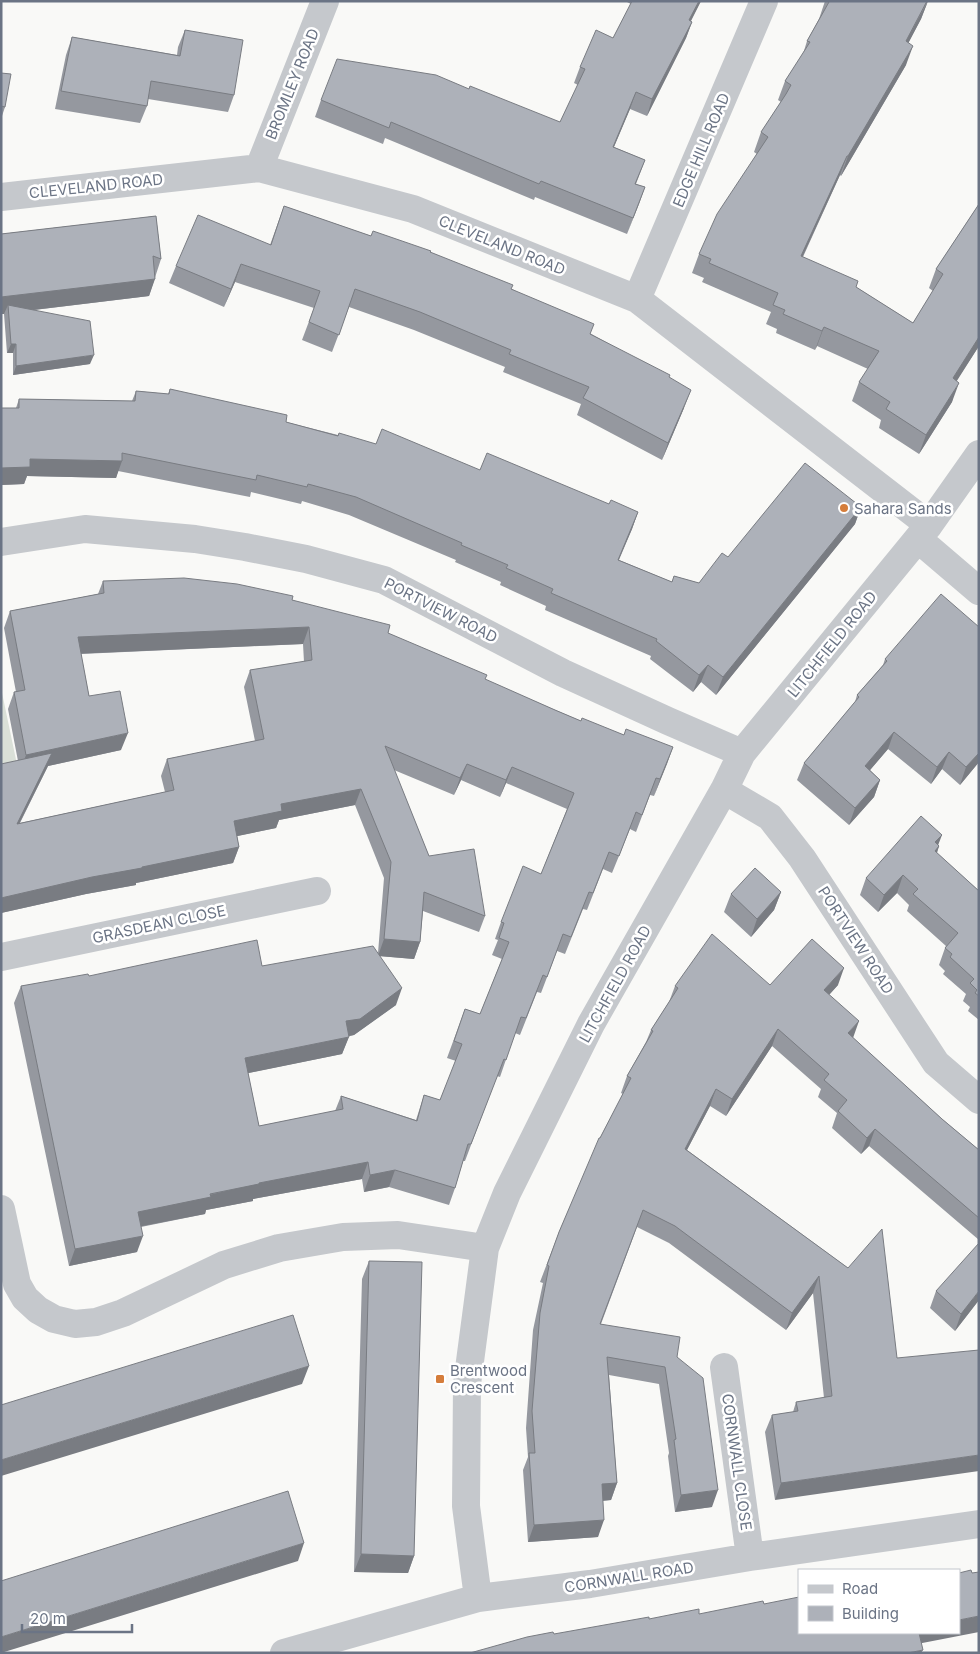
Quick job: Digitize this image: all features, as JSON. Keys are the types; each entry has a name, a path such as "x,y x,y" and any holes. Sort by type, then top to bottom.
{"street":[{"name":"BROMLEY ROAD","path":"259,168 325,1"},
{"name":"EDGE HILL ROAD","path":"637,300 764,1"},
{"name":"CLEVELAND ROAD","path":"1,196 259,168 413,209 637,300 924,532 979,591"},
{"name":"LITCHFIELD ROAD","path":"478,1598 466,1506 467,1384 485,1248 507,1193 591,1024 724,790 742,753 924,532 979,454"},
{"name":"PORTVIEW ROAD","path":"1,542 85,529 194,539 246,547 306,559 356,572 384,580 563,673 742,753"},
{"name":"PORTVIEW ROAD","path":"724,790 770,817 802,858 936,1063 979,1100"},
{"name":"GRASDEAN CLOSE","path":"1,957 317,891"},
{"path":"1,1209 17,1284 25,1298 38,1310 54,1319 75,1324 96,1322 123,1313 224,1265 280,1248 344,1237 398,1235 485,1248"},
{"name":"CORNWALL CLOSE","path":"724,1367 750,1557"},
{"name":"CORNWALL ROAD","path":"284,1653 478,1598 590,1584 750,1557 979,1524"}],"shaded area":[{"path":"1,688 19,774 1,778"}],"building":[{"path":"632,1 699,1 689,20 692,22 652,99 636,92 613,147 645,160 635,184 645,187 633,218 541,181 539,184 391,122 389,128 321,100 337,59 436,75 469,89 470,86 560,122 585,69 580,67 596,30 613,38"},
{"path":"828,1 927,1 906,41 913,46 847,156 801,256 858,281 856,287 913,323 943,274 936,269 979,204 979,337 953,378 959,383 926,435 886,409 890,402 859,382 879,351 824,327 822,331 783,314 785,310 773,305 778,293 709,263 711,259 699,254 717,214 768,137 761,132 791,85 785,81 810,42 807,41"},
{"path":"185,30 243,40 234,95 151,81 147,106 61,91 72,37 180,56"},
{"path":"1,73 11,74 5,107 1,106"},
{"path":"284,206 371,236 373,231 431,251 513,285 511,289 594,324 590,334 670,375 669,377 691,390 668,443 583,398 589,387 509,354 511,350 420,312 355,289 339,335 309,322 320,291 241,264 231,289 176,266 198,215 271,245"},
{"path":"156,216 161,259 153,256 155,279 1,297 1,234"},
{"path":"8,305 90,321 94,355 16,366 16,344 11,344"},
{"path":"170,389 287,415 286,422 338,436 339,433 376,444 382,429 480,470 487,453 609,504 611,500 638,512 618,560 672,582 674,576 699,583 722,553 728,557 805,463 861,507 723,677 708,665 699,675 656,641 657,639 551,593 553,589 506,568 508,565 461,545 462,543 356,497 308,484 307,487 257,475 256,480 122,453 122,461 30,459 30,467 1,468 1,408 19,408 19,399 135,401 136,391 169,394"},
{"path":"184,578 237,584 293,596 292,600 390,625 388,633 487,675 485,679 555,710 581,721 582,718 624,735 626,729 673,747 660,779 656,778 642,815 636,812 619,856 609,852 593,893 589,892 571,937 563,934 547,977 543,975 526,1018 521,1017 506,1060 504,1059 471,1144 468,1144 455,1188 395,1170 370,1175 368,1162 259,1183 210,1194 211,1197 138,1212 143,1236 75,1249 21,986 88,974 89,976 257,940 262,966 373,946 402,988 360,1019 346,1021 349,1037 245,1058 259,1126 343,1109 341,1096 417,1121 424,1095 440,1100 462,1044 454,1041 465,1009 480,1014 509,942 499,938 504,923 501,922 523,866 541,874 574,793 512,767 506,780 467,764 460,778 385,746 429,856 474,849 485,916 424,892 420,942 384,939 391,862 361,789 281,804 282,811 234,821 239,847 1,898 1,764 52,753 17,824 174,790 167,759 264,739 250,670 312,660 309,627 78,637 89,696 120,691 128,733 26,755 14,692 25,690 10,611 104,593 103,581"},
{"path":"941,594 979,627 979,753 966,767 949,752 937,767 894,732 865,766 880,780 855,808 804,763 859,697 857,695 887,661 885,659"},
{"path":"921,816 942,835 935,842 939,846 935,851 979,891 979,996 975,993 977,990 970,983 974,979 950,957 952,954 945,948 958,933 913,894 918,889 903,875 884,895 866,878"},
{"path":"755,868 781,892 757,919 731,894"},
{"path":"712,934 770,985 812,939 844,968 824,990 859,1021 848,1033 942,1119 979,1150 979,1218 875,1129 867,1138 838,1111 847,1100 824,1080 829,1074 778,1029 732,1099 716,1089 685,1149 848,1268 882,1229 897,1358 979,1350 979,1455 781,1483 772,1415 798,1411 796,1402 832,1396 819,1276 792,1313 675,1226 643,1210 600,1324 680,1337 677,1357 703,1378 718,1490 681,1495 674,1440 676,1439 665,1367 607,1357 617,1483 602,1484 604,1520 534,1525 529,1453 535,1453 532,1411 540,1313 549,1266 547,1265 599,1138 631,1078 627,1076 653,1031 651,1030 678,988 675,986"},
{"path":"979,1243 979,1291 961,1314 936,1291"},
{"path":"369,1261 422,1262 414,1556 361,1554"},
{"path":"293,1315 309,1366 1,1460 1,1405"},
{"path":"288,1491 304,1543 1,1637 1,1581"},
{"path":"971,1570 972,1573 979,1572 979,1616 960,1620 960,1573"},
{"path":"798,1597 798,1634 919,1634 923,1650 908,1653 470,1653 527,1637 553,1632 554,1634 699,1609 699,1614 763,1601 764,1604"}],"place":[{"name":"Sahara Sands","path":"844,508"},
{"name":"Brentwood Crescent","path":"440,1379"}]}
